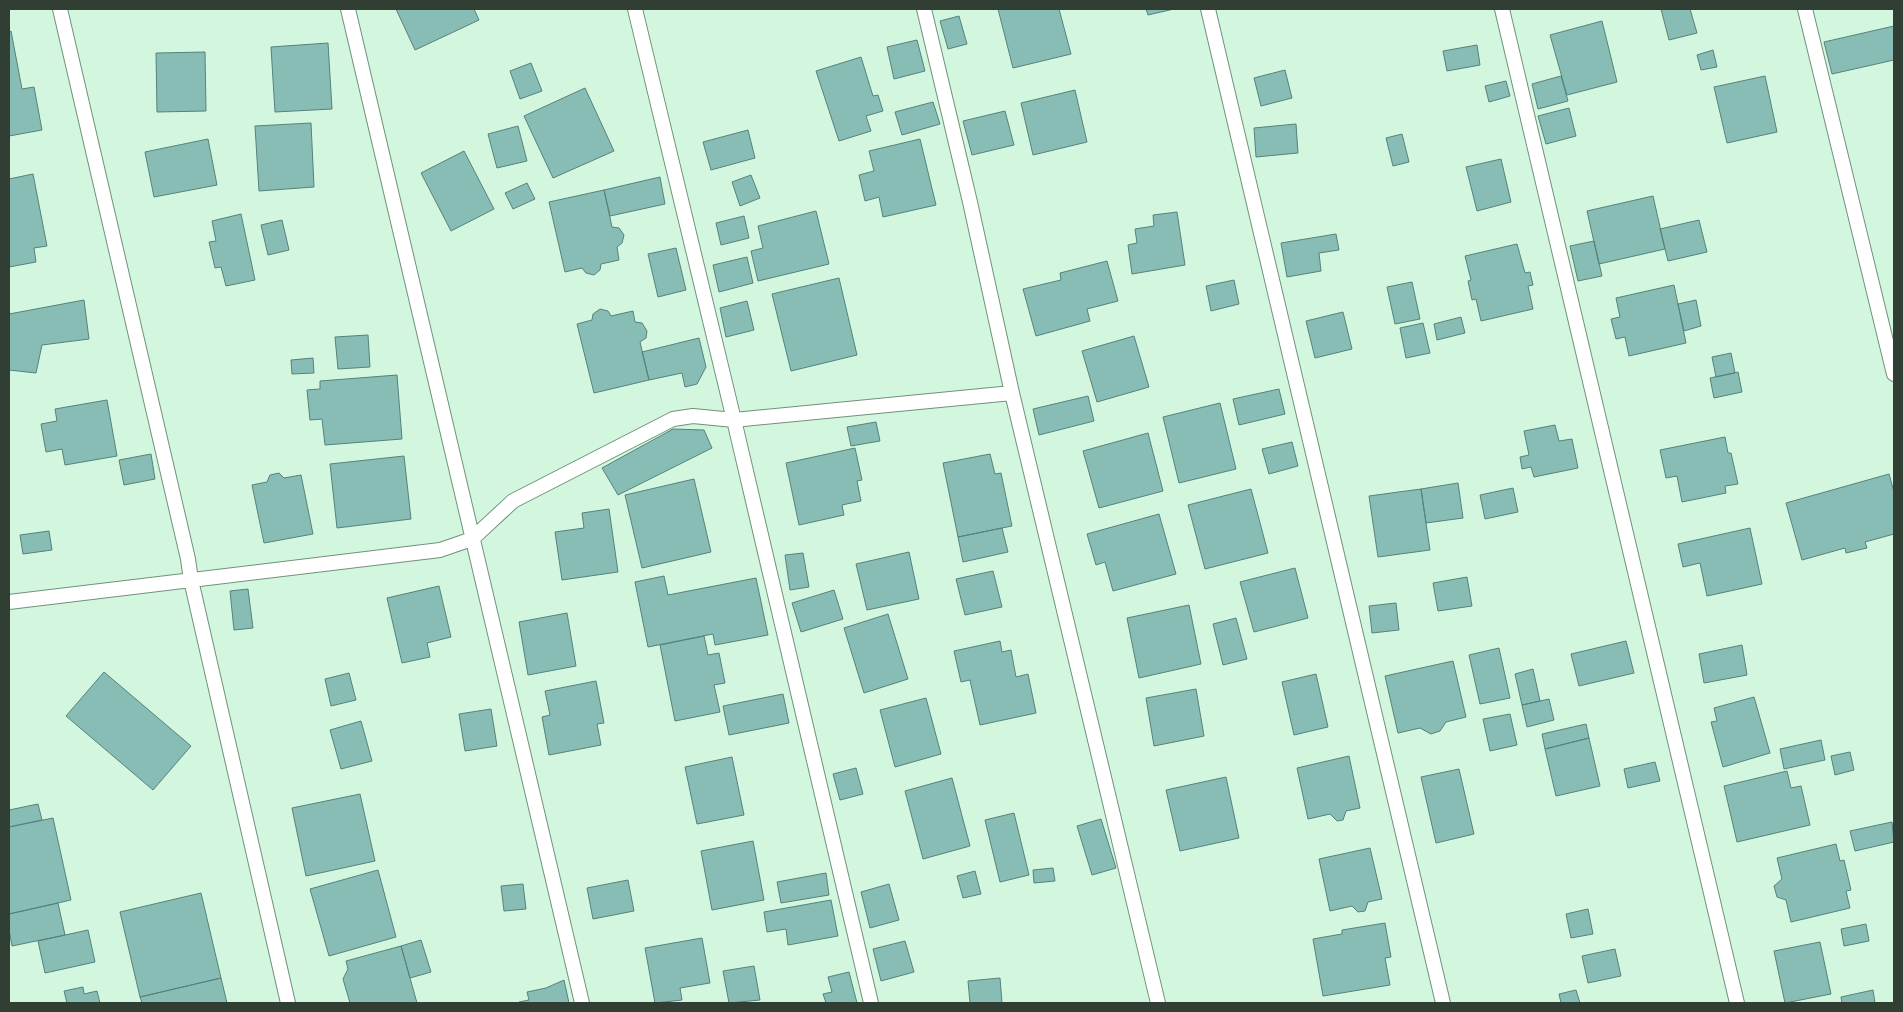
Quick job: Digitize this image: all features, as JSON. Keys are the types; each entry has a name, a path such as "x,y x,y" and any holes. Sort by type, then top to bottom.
{"lane":[{"path":"60,9 188,559 191,580 288,1003"},
{"path":"348,9 472,539 512,696 582,1003"},
{"path":"635,9 871,1003"},
{"path":"924,9 970,202 1012,393 1158,1003"},
{"path":"1208,9 1443,1003"},
{"path":"1502,9 1737,1003"},
{"path":"1805,9 1894,374"},
{"path":"9,602 440,550 472,539 513,501 673,419 694,416 734,420 1012,393"}],"building":[{"path":"396,9 474,9 479,20 415,50"},
{"path":"998,9 1059,9 1071,54 1013,68"},
{"path":"1146,9 1174,9 1148,15"},
{"path":"1661,9 1690,9 1697,33 1669,40"},
{"path":"959,16 967,44 948,49 940,21"},
{"path":"1602,21 1617,82 1567,95 1550,35"},
{"path":"1894,26 1894,60 1832,74 1824,42"},
{"path":"11,31 22,89 34,87 42,130 9,136 9,32"},
{"path":"917,40 925,71 894,79 887,47"},
{"path":"328,43 332,109 275,112 271,47"},
{"path":"1477,45 1480,65 1447,71 1443,51"},
{"path":"1713,50 1717,67 1701,70 1697,55"},
{"path":"205,52 206,111 157,112 156,53"},
{"path":"861,57 873,96 878,95 883,111 866,116 871,131 839,141 816,71"},
{"path":"531,63 542,91 520,99 510,71"},
{"path":"1285,70 1292,98 1261,106 1254,78"},
{"path":"1561,76 1568,101 1538,109 1532,84"},
{"path":"1765,76 1777,132 1727,143 1714,87"},
{"path":"1506,81 1510,96 1489,102 1485,86"},
{"path":"585,88 614,151 553,178 524,116"},
{"path":"1075,90 1087,142 1033,155 1021,103"},
{"path":"933,102 940,124 902,135 895,112"},
{"path":"1569,108 1576,136 1546,144 1538,116"},
{"path":"1005,111 1014,145 972,155 963,121"},
{"path":"311,123 314,187 259,191 255,126"},
{"path":"1296,124 1298,153 1256,157 1254,128"},
{"path":"518,126 527,161 497,168 488,134"},
{"path":"748,130 755,158 711,170 703,142"},
{"path":"1402,134 1409,162 1393,166 1386,138"},
{"path":"208,139 217,185 154,197 145,152"},
{"path":"920,139 936,205 883,217 879,197 865,201 859,175 874,171 869,151"},
{"path":"464,151 494,209 451,231 421,173"},
{"path":"1501,159 1511,202 1477,211 1466,167"},
{"path":"33,174 47,246 34,248 36,262 9,267 9,179"},
{"path":"751,175 760,198 740,206 732,182"},
{"path":"660,177 665,204 610,216 604,190"},
{"path":"527,183 535,199 513,209 505,193"},
{"path":"604,190 612,227 619,228 624,235 622,243 617,247 619,260 601,264 600,270 594,275 586,273 582,268 565,272 549,202"},
{"path":"1653,196 1665,249 1599,264 1587,211"},
{"path":"816,211 829,264 758,281 751,251 763,248 758,226"},
{"path":"1177,212 1185,265 1132,274 1128,245 1137,243 1135,229 1154,226 1153,215"},
{"path":"241,214 255,280 226,286 221,267 215,268 209,242 216,241 212,221"},
{"path":"744,216 749,238 721,245 716,223"},
{"path":"282,220 289,250 268,255 261,225"},
{"path":"1699,220 1707,252 1668,261 1660,229"},
{"path":"1336,234 1339,250 1319,253 1321,271 1287,277 1281,243"},
{"path":"1594,241 1602,276 1578,281 1570,246"},
{"path":"1517,244 1525,273 1530,272 1533,285 1528,286 1533,309 1481,321 1476,299 1472,300 1468,281 1471,280 1465,256"},
{"path":"676,248 686,290 658,297 648,254"},
{"path":"747,257 753,283 719,292 713,265"},
{"path":"1107,261 1118,301 1087,309 1090,321 1036,336 1023,289 1061,280 1060,273"},
{"path":"839,278 857,355 791,371 772,294"},
{"path":"1234,280 1239,304 1211,311 1206,286"},
{"path":"1412,282 1420,319 1395,324 1387,287"},
{"path":"1674,285 1686,343 1629,356 1625,337 1616,339 1611,319 1620,317 1616,298"},
{"path":"84,300 89,339 42,345 36,373 9,370 9,314"},
{"path":"1696,300 1701,326 1684,331 1678,304"},
{"path":"747,301 754,330 726,337 720,308"},
{"path":"600,309 608,311 611,316 633,311 635,322 642,323 647,331 646,338 640,342 649,380 594,393 577,324 592,320 593,314"},
{"path":"1343,312 1352,349 1315,358 1306,321"},
{"path":"1461,317 1465,333 1437,340 1434,324"},
{"path":"1423,323 1430,353 1406,358 1400,328"},
{"path":"368,335 370,367 338,369 335,337"},
{"path":"1134,336 1149,387 1097,402 1082,351"},
{"path":"699,338 706,367 697,384 685,387 682,373 649,380 642,352"},
{"path":"1731,353 1735,373 1716,377 1712,357"},
{"path":"313,358 314,373 292,374 291,360"},
{"path":"1738,372 1742,392 1714,398 1710,378"},
{"path":"397,375 402,439 325,445 322,419 310,420 307,390 320,389 320,381"},
{"path":"1279,389 1285,414 1239,425 1233,399"},
{"path":"1088,396 1094,421 1039,435 1033,409"},
{"path":"107,400 117,456 65,465 62,449 46,452 41,424 57,421 55,409"},
{"path":"1220,403 1236,469 1179,483 1163,417"},
{"path":"876,422 880,441 851,446 847,427"},
{"path":"1555,425 1559,441 1572,439 1578,468 1534,477 1531,467 1522,469 1520,457 1529,455 1524,431"},
{"path":"673,429 704,430 712,448 618,495 602,468"},
{"path":"1148,433 1163,491 1099,508 1083,451"},
{"path":"1725,437 1728,453 1731,453 1738,484 1725,486 1726,493 1682,502 1677,476 1666,478 1660,450"},
{"path":"1292,442 1298,466 1269,474 1262,449"},
{"path":"855,448 862,480 857,481 861,501 842,505 844,515 799,525 786,463"},
{"path":"151,454 155,479 124,485 119,460"},
{"path":"990,454 995,474 1001,473 1012,526 958,537 943,463"},
{"path":"404,456 411,519 337,528 330,464"},
{"path":"279,473 284,478 301,475 313,534 264,543 252,485 267,482 270,475"},
{"path":"1889,474 1894,492 1894,534 1865,542 1867,548 1846,553 1845,548 1802,560 1786,503"},
{"path":"694,479 711,552 642,568 625,495"},
{"path":"1458,483 1463,518 1426,523 1421,489"},
{"path":"1513,488 1518,512 1485,519 1480,495"},
{"path":"1251,489 1268,553 1205,569 1188,505"},
{"path":"1421,489 1430,550 1378,557 1369,496"},
{"path":"609,509 618,572 562,580 555,532 584,528 582,513"},
{"path":"1159,514 1176,574 1113,591 1105,562 1096,565 1087,534"},
{"path":"1002,528 1008,552 963,562 958,537"},
{"path":"1750,528 1762,584 1707,596 1700,563 1683,567 1678,544"},
{"path":"49,531 52,550 23,554 20,535"},
{"path":"909,552 919,599 867,610 856,564"},
{"path":"803,553 809,587 790,590 785,555"},
{"path":"1295,568 1308,618 1254,632 1240,582"},
{"path":"993,571 1002,607 965,615 956,579"},
{"path":"664,576 668,595 756,578 768,635 715,645 713,634 648,647 635,582"},
{"path":"1467,577 1472,606 1438,611 1433,583"},
{"path":"439,586 451,637 427,643 430,657 402,663 387,598"},
{"path":"248,589 253,628 234,630 230,591"},
{"path":"834,590 843,619 801,632 792,603"},
{"path":"1396,603 1399,630 1372,633 1369,606"},
{"path":"1189,605 1201,664 1139,678 1127,618"},
{"path":"567,613 576,666 528,675 519,622"},
{"path":"888,614 908,679 864,693 844,628"},
{"path":"1236,618 1247,659 1223,665 1213,624"},
{"path":"704,636 708,655 719,653 725,683 714,685 720,712 675,721 660,645"},
{"path":"1000,641 1002,652 1011,650 1016,677 1028,674 1036,713 980,725 970,680 961,682 954,651"},
{"path":"1626,641 1634,673 1579,686 1571,654"},
{"path":"1742,645 1747,675 1704,683 1699,654"},
{"path":"1499,648 1510,698 1480,704 1469,655"},
{"path":"1453,661 1466,717 1446,722 1440,731 1431,734 1420,728 1398,733 1385,676"},
{"path":"1533,669 1540,701 1522,705 1515,674"},
{"path":"104,672 191,746 153,790 66,716"},
{"path":"349,673 356,700 331,706 325,679"},
{"path":"1316,674 1328,727 1294,735 1282,682"},
{"path":"596,681 604,723 597,724 601,745 549,755 542,717 550,715 545,691"},
{"path":"1196,689 1204,736 1154,746 1146,698"},
{"path":"783,694 789,723 729,735 723,706"},
{"path":"1754,697 1770,753 1723,767 1711,722 1717,721 1714,708"},
{"path":"926,698 941,754 895,767 880,710"},
{"path":"1549,699 1554,720 1527,727 1522,705"},
{"path":"491,709 497,746 465,751 459,714"},
{"path":"1510,714 1517,745 1490,751 1483,719"},
{"path":"361,721 372,761 341,769 330,730"},
{"path":"1586,724 1589,738 1545,749 1542,734"},
{"path":"1589,738 1600,786 1556,796 1545,749"},
{"path":"1821,740 1825,760 1784,769 1780,749"},
{"path":"1850,752 1854,770 1835,775 1831,756"},
{"path":"1349,756 1360,808 1346,811 1343,820 1337,821 1330,814 1308,819 1297,768"},
{"path":"732,757 744,815 697,824 685,767"},
{"path":"1655,762 1660,781 1628,788 1624,769"},
{"path":"856,768 863,794 840,800 833,774"},
{"path":"1459,769 1474,834 1436,843 1421,777"},
{"path":"1787,771 1791,788 1801,786 1810,825 1737,842 1724,786"},
{"path":"1226,777 1239,838 1180,851 1166,790"},
{"path":"952,778 970,846 923,859 905,791"},
{"path":"360,794 375,861 306,876 292,808"},
{"path":"38,804 42,820 9,827 9,810"},
{"path":"1014,813 1029,875 1000,882 985,820"},
{"path":"53,818 71,900 9,914 9,827"},
{"path":"1101,819 1116,868 1092,875 1077,826"},
{"path":"1892,822 1894,842 1855,851 1850,831"},
{"path":"753,841 764,900 712,910 701,851"},
{"path":"1836,844 1840,861 1844,860 1851,890 1846,891 1850,908 1791,922 1786,900 1777,897 1774,886 1782,879 1777,858"},
{"path":"1370,848 1382,899 1368,902 1365,911 1358,912 1352,906 1330,911 1319,859"},
{"path":"1053,868 1055,881 1034,883 1033,870"},
{"path":"378,870 396,937 329,956 310,889"},
{"path":"975,871 981,894 963,898 957,876"},
{"path":"826,873 829,895 781,903 777,882"},
{"path":"628,880 634,911 593,919 587,888"},
{"path":"523,884 526,909 504,911 501,886"},
{"path":"889,884 899,920 870,928 861,892"},
{"path":"201,893 221,978 140,997 120,912"},
{"path":"831,900 838,936 788,945 786,929 767,932 764,912"},
{"path":"58,903 65,935 12,946 9,914"},
{"path":"1588,909 1593,934 1571,938 1566,914"},
{"path":"1385,923 1391,957 1385,958 1390,985 1323,996 1313,939 1342,934 1342,930"},
{"path":"1866,924 1869,941 1844,946 1841,929"},
{"path":"88,930 95,962 45,973 38,941"},
{"path":"702,938 710,983 680,988 682,1000 655,1003 645,948"},
{"path":"421,940 431,972 410,978 401,946"},
{"path":"905,941 914,972 881,981 873,949"},
{"path":"1820,942 1831,994 1785,1003 1774,951"},
{"path":"401,946 417,1003 350,1003 343,979 348,969 346,961"},
{"path":"1615,949 1621,976 1588,983 1582,956"},
{"path":"754,966 760,1000 729,1003 723,971"},
{"path":"849,972 857,1003 826,1003 823,994 832,992 828,977"},
{"path":"221,978 227,1003 142,1003 140,997"},
{"path":"1000,978 1002,1003 970,1003 968,981"},
{"path":"564,980 569,1003 519,1003 529,1000 527,992 546,988"},
{"path":"83,987 84,994 97,991 100,1003 67,1003 64,991"},
{"path":"1576,990 1580,1003 1561,1003 1559,994"},
{"path":"1873,990 1875,1003 1842,1003 1841,997"}]}
